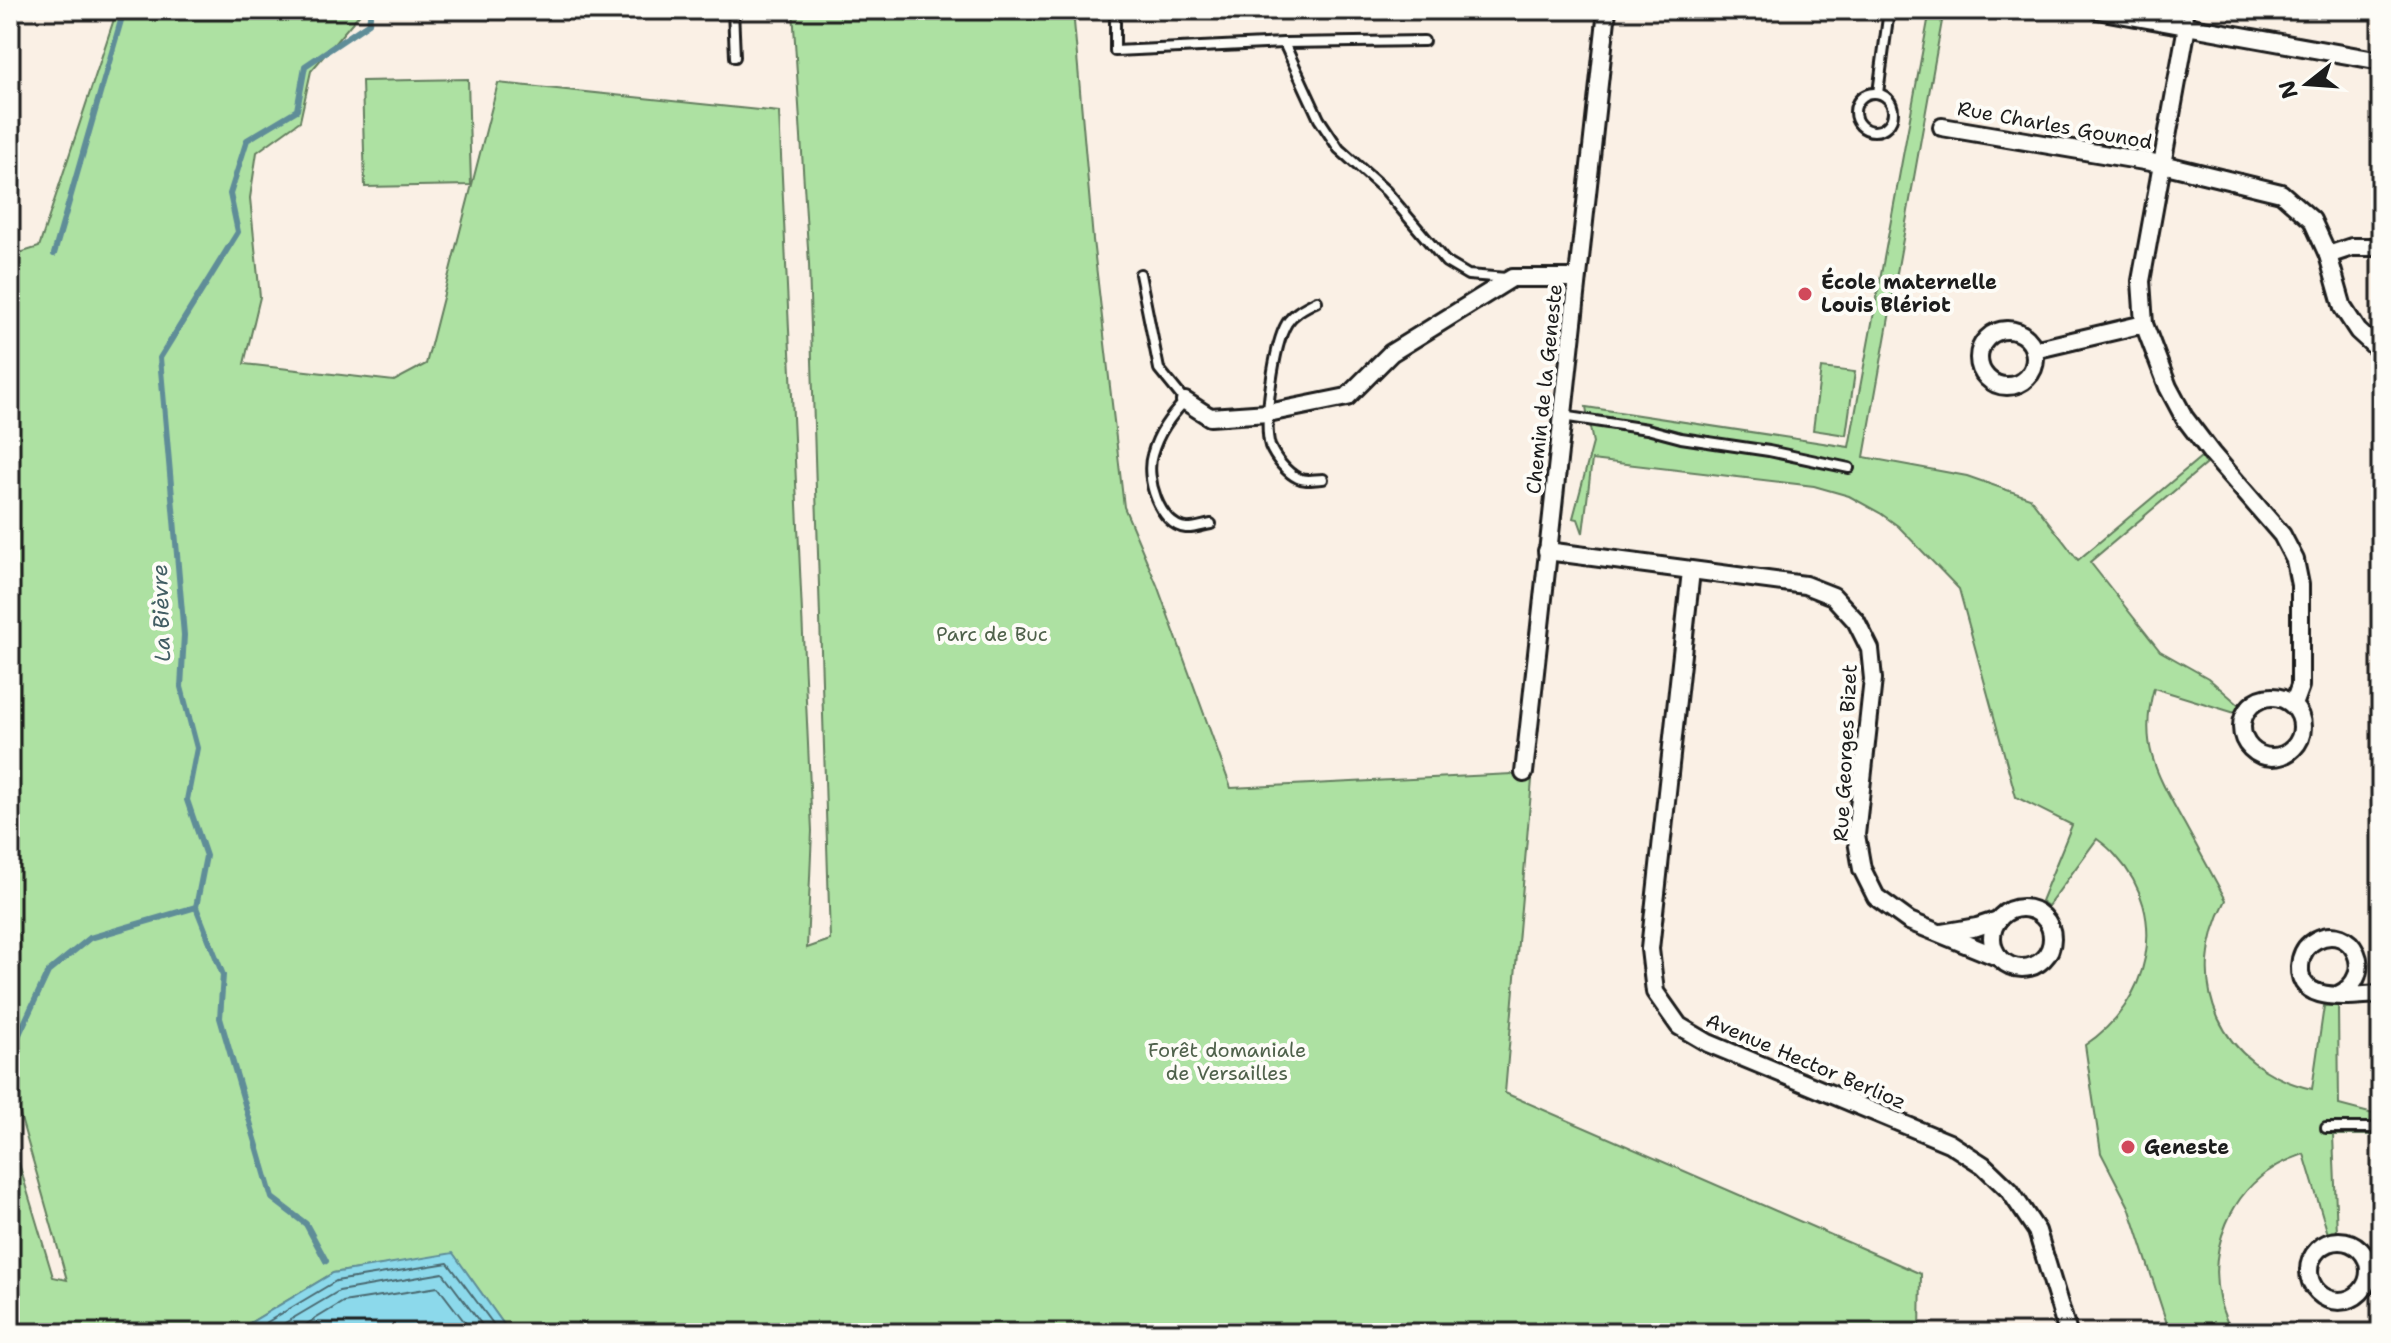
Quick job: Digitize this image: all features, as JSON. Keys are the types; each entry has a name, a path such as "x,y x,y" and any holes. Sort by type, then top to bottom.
{"street":[{"name":"Chemin de la Geneste","path":"1524,773 1607,10"},
{"path":"2097,10 2187,18 2381,61"},
{"path":"2187,18 2141,281 2144,324 2168,387 2184,417 2282,535 2295,560 2300,585 2300,686 2293,705"},
{"name":"Rue Charles Gounod","path":"1942,127 2162,164 2281,193 2312,220 2328,255 2343,308 2358,331 2381,352"},
{"path":"2328,255 2352,247 2381,247"},
{"path":"1185,401 1210,417 1268,413 1347,397 1391,353 1512,278 1577,278"},
{"path":"2034,350 2144,324"},
{"name":"Rue Georges Bizet","path":"1547,551 1805,585 1833,596 1856,621 1870,649 1873,679 1856,835 1862,869 1876,897 1909,921 2018,967 2036,964 2049,950 2052,941 2048,922 2033,910 2014,909 1998,920 1977,927 1940,933"},
{"name":"Avenue Hector Berlioz","path":"1691,571 1650,949 1655,992 1679,1026 1708,1043 1949,1143 1983,1165 2010,1191 2037,1231 2068,1333"},
{"path":"1998,920 1992,935 2000,958"},
{"path":"2338,995 2381,994"},
{"name":"Avenue Hector Berlioz","path":"2054,1333 2055,1293"}],"lane":[{"path":"733,10 735,57"},
{"path":"1115,10 1115,51 1284,43 1424,41"},
{"path":"1878,93 1889,10"},
{"path":"1284,43 1319,119 1339,149 1386,191 1446,262 1468,275 1512,278"},
{"path":"1878,93 1889,100 1892,118 1885,128 1873,132 1861,127 1854,110 1865,95 1878,93"},
{"path":"1140,274 1159,369 1185,401 1165,423 1151,457 1152,491 1166,518 1184,528 1211,524"},
{"path":"1317,301 1299,311 1287,324 1275,353 1268,413 1270,445 1285,468 1301,480 1323,479"},
{"path":"1561,416 1769,451 1849,468"},
{"path":"2326,1128 2381,1128"}],"green space":[{"path":"117,10 363,10 311,71 300,121 257,152 250,198 260,297 244,364 394,381 426,364 498,83 779,112 812,831 807,948 830,940 809,264 793,10 1073,10 1093,240 1124,507 1157,585 1231,788 1512,774 1532,780 1505,1093 1921,1274 1920,1333 510,1333 453,1254 333,1273 233,1333 10,1333 10,1134 53,1277 67,1280 18,1108 10,1096 10,256 39,247"},
{"path":"1930,10 1944,10 1864,457 1967,476 2030,498 2078,560 2201,457 2206,464 2090,562 2160,651 2208,678 2239,705 2235,713 2154,688 2148,726 2149,743 2158,774 2226,900 2213,931 2208,962 2210,991 2218,1018 2233,1042 2254,1062 2280,1078 2312,1089 2324,1006 2338,1006 2339,1105 2381,1116 2381,1135 2333,1135 2337,1233 2328,1234 2304,1154 2278,1165 2260,1178 2235,1207 2220,1241 2216,1279 2221,1307 2232,1333 2170,1333 2129,1207 2101,1153 2085,1045 2107,1027 2125,1006 2137,983 2145,957 2147,931 2143,905 2133,880 2114,854 2097,839 2048,906 2041,901 2072,825 2016,797 1959,589 1898,526 1880,513 1849,496 1814,486 1592,460 1583,533 1578,519 1573,518 1593,443 1586,407 1849,447"},
{"path":"468,79 471,185 365,187 362,81"},
{"path":"1821,368 1855,372 1846,435 1813,430"}],"water":[{"path":"453,1253 510,1333 233,1333 333,1273"}],"waterway":[{"path":"54,254 124,10"},
{"name":"La Bièvre","path":"326,1261 306,1224 272,1198 220,1018 223,975 196,907 206,856 187,800 197,748 181,687 184,635 160,358 238,232 230,194 247,140 297,110 305,66 369,23 371,10"},
{"path":"10,1046 16,1041 48,972 90,938 196,907"}],"place":[{"name":"École maternelle Louis Blériot","path":"1805,294"},
{"name":"Geneste","path":"2128,1147"}],"park label":[{"name":"Parc de Buc","path":"992,634"},
{"name":"Forêt domaniale de Versailles","path":"1227,1062"}]}
